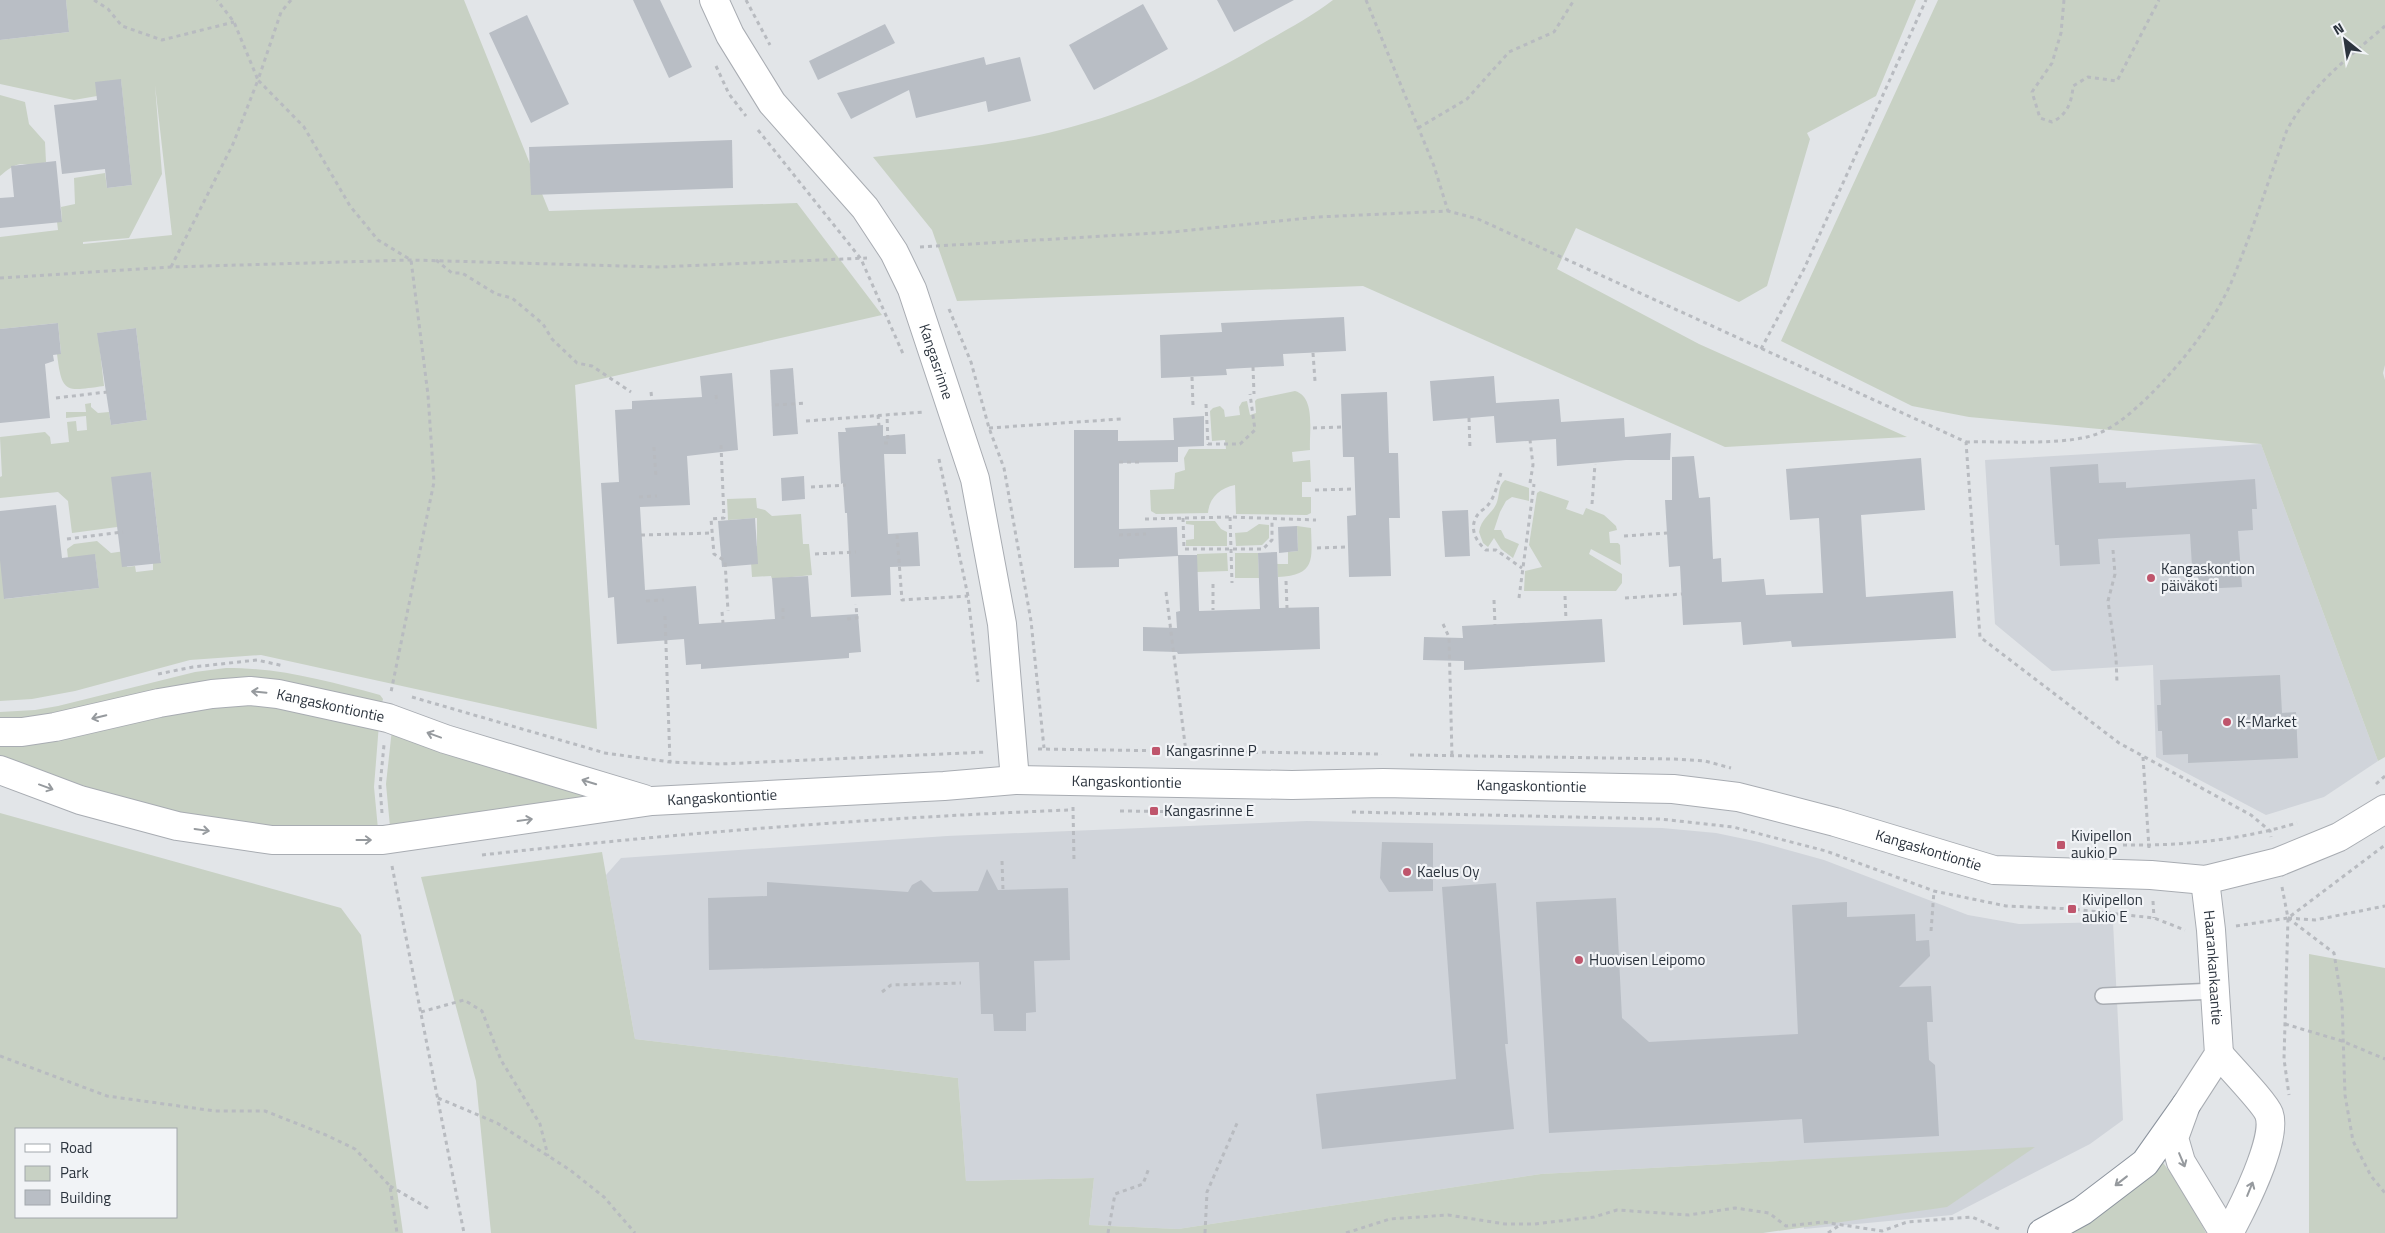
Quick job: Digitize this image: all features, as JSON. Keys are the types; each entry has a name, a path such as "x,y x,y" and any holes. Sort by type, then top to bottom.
{"main road":[{"name":"Kangasrinne","path":"714,0 730,36 772,103 865,208 894,252 912,289 974,479 1002,624 1015,780"},
{"name":"Kangaskontiontie","path":"0,732 22,732 55,727 160,703 212,694 250,691 278,694 388,718 445,739 652,801"},
{"name":"Kangaskontiontie","path":"0,770 80,800 177,826 272,840 383,840 652,801 944,786 1015,780 1292,785 1403,783 1673,789 1738,797 1835,822 1994,870 2151,875 2205,880 2278,862 2340,837 2379,797"},
{"name":"Haarankankaantie","path":"2205,880 2211,930 2219,1054"},
{"path":"2042,1233 2082,1211 2145,1163 2219,1054 2269,1114 2269,1142 2229,1233"},
{"path":"2224,1233 2181,1162 2174,1138 2186,1105 2217,1086 2235,1085 2252,1093"}],"lane":[{"path":"2103,996 2215,991"}],"path":[{"path":"94,0 108,9 122,26 162,40 234,22"},
{"path":"217,0 234,22 258,80 304,127 350,206 378,240 411,260"},
{"path":"171,267 233,144 258,80 281,12 291,0"},
{"path":"1366,0 1434,166 1448,211"},
{"path":"1418,128 1467,100 1509,52 1554,32 1574,0"},
{"path":"1761,349 1804,269 1926,0"},
{"path":"2064,0 2061,33 2052,63 2032,92 2040,118 2052,122 2060,119 2072,102 2073,86 2088,77 2117,81 2159,0"},
{"path":"0,278 171,267 411,260 659,267 861,259 922,247 1172,232 1318,217 1448,211 1478,219 1966,442 2067,440 2088,437 2112,426 2131,413 2190,351 2230,284 2287,130 2299,108 2318,84 2385,26"},
{"path":"861,259 905,357"},
{"path":"411,260 428,394 434,482 391,690 380,786 383,840 392,864 464,1233"},
{"path":"435,260 452,273 462,273 496,294 512,298 543,324 552,339 577,363 592,366 631,392"},
{"path":"1313,352 1315,381"},
{"path":"1206,404 1208,444 1240,444 1255,430 1252,394 1253,367"},
{"path":"1192,377 1193,406"},
{"path":"56,398 107,392"},
{"path":"651,392 652,400"},
{"path":"716,395 717,403"},
{"path":"921,402 927,421"},
{"path":"776,405 805,404"},
{"path":"806,421 924,412"},
{"path":"878,415 879,426"},
{"path":"884,444 888,443 887,415"},
{"path":"1469,418 1470,449"},
{"path":"990,428 1121,419"},
{"path":"1313,428 1342,427"},
{"path":"1530,440 1533,465 1530,483"},
{"path":"1966,442 1980,637 2119,743 2251,815 2270,831 2278,862 2288,918 2284,1059 2290,1104"},
{"path":"721,445 724,518 711,519 714,554 725,561 728,611"},
{"path":"654,447 656,478"},
{"path":"936,449 968,596 979,685"},
{"path":"1118,462 1142,462"},
{"path":"1592,504 1595,464"},
{"path":"1501,472 1489,505 1478,514 1474,522 1474,535 1478,543 1486,550 1496,550 1522,568"},
{"path":"1519,598 1534,484"},
{"path":"811,487 846,485"},
{"path":"1315,490 1355,489"},
{"path":"639,497 657,496"},
{"path":"1230,517 1232,583"},
{"path":"1145,520 1230,517 1316,520"},
{"path":"1183,518 1184,549 1262,549 1272,540 1272,519"},
{"path":"67,539 123,532"},
{"path":"641,535 712,533"},
{"path":"1624,536 1667,533"},
{"path":"1119,534 1146,534"},
{"path":"897,535 902,600 968,596"},
{"path":"1317,548 1348,547"},
{"path":"2113,550 2115,574 2108,601 2116,657 2117,683"},
{"path":"815,554 856,552"},
{"path":"1286,581 1287,608"},
{"path":"1213,584 1213,610"},
{"path":"1166,592 1186,752"},
{"path":"1625,598 1682,594"},
{"path":"1565,596 1566,620"},
{"path":"646,601 664,600"},
{"path":"1494,600 1495,625"},
{"path":"847,619 857,618 856,604"},
{"path":"782,608 783,619"},
{"path":"722,612 723,623"},
{"path":"666,616 670,762"},
{"path":"1443,624 1449,636 1452,756"},
{"path":"986,742 987,752"},
{"path":"2142,757 2154,918"},
{"path":"2379,797 2385,776"},
{"path":"1004,812 1082,810"},
{"path":"1118,810 1229,812"},
{"path":"1342,812 1660,819 1733,827 1826,851 1934,891 2006,906 2072,909 2154,918 2184,930 2211,930 2288,918 2315,920 2385,906"},
{"path":"2270,831 2303,822"},
{"path":"2288,918 2385,845"},
{"path":"1002,861 1003,890"},
{"path":"1932,931 1934,891"},
{"path":"2288,918 2334,954 2342,1003 2345,1095 2354,1141 2371,1176 2385,1193"},
{"path":"882,992 891,985 961,983"},
{"path":"421,1012 464,1000 482,1010 501,1060 540,1124 548,1156"},
{"path":"2285,1024 2342,1041 2385,1059"},
{"path":"0,1056 108,1096 215,1111 265,1111 311,1128 355,1149 390,1186 431,1210"},
{"path":"438,1098 497,1122 570,1170 604,1197 636,1233"},
{"path":"1206,1233 1207,1192 1238,1121"},
{"path":"1108,1233 1115,1194 1143,1184 1149,1168"},
{"path":"390,1186 397,1233"},
{"path":"1346,1233 1390,1219 1448,1215 1505,1224 1534,1224 1594,1217 1616,1210 1690,1215 1735,1208 1769,1213 1786,1226 1823,1222 1882,1231 1907,1222 1972,1218 1999,1229"},
{"path":"1828,1233 1840,1225"}],"shaded area":[{"name":"Kangaskontion päiväkoti","path":"2261,444 2378,761 2324,797 2266,815 2156,757 2153,665 2052,671 1995,624 1985,460"},
{"path":"1307,821 1662,828 1716,833 1759,842 1824,860 1968,915 2019,924 2113,922 2123,1120 2090,1144 1952,1215 1804,1229 1799,1160 1541,1174 1178,1229 1089,1225 1094,1178 966,1181 958,1078 635,1039 606,875 621,858 947,836"}],"green space":[{"path":"66,0 464,0 549,211 797,203 882,315 575,385 597,729 261,655 190,660 75,691 32,699 0,701 0,549 5,599 99,588 95,555 68,558 67,549 74,544 97,541 111,553 125,551 127,567 135,566 136,572 153,570 153,563 161,562 151,472 117,527 72,533 68,501 58,492 0,498 0,477 2,476 0,437 45,432 50,437 51,444 69,442 67,422 76,421 77,431 87,430 86,416 66,418 66,412 86,412 85,404 91,403 91,407 98,413 109,412 111,425 147,420 136,328 98,333 104,386 81,389 68,387 61,377 57,354 61,353 58,323 0,329 0,237 58,230 57,222 62,221 61,207 75,204 74,178 105,173 107,188 132,185 121,80 97,96 74,100 0,84 0,40 69,32","holes":["155,85 172,235 83,244 83,242 129,238 162,174"]},
{"path":"1333,0 1916,0 1876,96 1807,133 1810,139 1767,286 1739,302 1576,228 1557,269 1699,344 1907,437 1725,447 1363,286 957,301 932,230 873,157 1014,140 1060,130 1114,114 1166,94 1216,70 1300,22"},
{"path":"1938,0 2385,0 2385,365 2383,373 2385,380 2385,757 2378,761 2261,444 1969,417 1912,406 1781,341"},
{"path":"0,95 25,102 29,124 45,142 46,162 33,167 19,164 0,176"},
{"path":"1295,391 1302,395 1309,408 1310,450 1292,452 1293,462 1310,460 1311,482 1302,482 1302,497 1311,497 1311,513 1307,515 1236,514 1235,485 1216,494 1208,513 1156,514 1151,511 1150,490 1174,489 1175,473 1185,470 1184,458 1189,449 1226,449 1225,440 1212,441 1210,411 1213,408 1220,406 1224,410 1225,417 1240,415 1239,407 1242,402 1247,401 1250,415 1256,413 1255,401 1257,399"},
{"path":"1505,480 1529,488 1529,501 1512,497 1506,501 1494,530 1501,530 1505,538 1519,544 1513,558 1501,549 1494,538 1488,547 1483,543 1479,532 1483,522 1495,506 1500,487"},
{"path":"1540,491 1569,501 1566,509 1583,515 1586,508 1604,515 1616,526 1617,530 1609,532 1610,543 1618,543 1620,545 1621,565 1591,549 1589,554 1622,574 1622,583 1616,591 1524,591 1525,571 1542,567 1529,545 1537,493"},
{"path":"756,498 757,508 765,510 772,516 801,514 803,544 809,544 812,575 772,579 771,576 752,577 750,547 757,546 757,518 728,520 727,499"},
{"path":"1186,521 1215,521 1221,529 1227,532 1227,546 1186,546 1186,540 1194,539 1194,525 1186,524"},
{"path":"1259,524 1269,525 1269,538 1262,545 1236,546 1235,533 1247,532"},
{"path":"1297,526 1311,528 1312,549 1309,564 1299,573 1278,577 1277,564 1288,564 1288,552 1298,551"},
{"path":"1227,553 1228,571 1197,572 1197,554"},
{"path":"1235,553 1258,553 1259,578 1235,578"},
{"path":"226,668 266,670 304,676 380,695 383,699 380,711 328,696 0,724 0,712 35,710 58,706 195,672"},
{"path":"248,700 379,724 374,787 378,829 344,833 178,817 84,792 0,758 0,742 163,711"},
{"path":"392,729 618,798 390,827 386,784"},
{"path":"0,813 341,908 361,935 403,1233 0,1233"},
{"path":"602,852 635,1039 958,1078 966,1181 1094,1178 1089,1225 1178,1229 1541,1174 2035,1147 1947,1207 1763,1233 491,1233 476,1081 421,877"},
{"path":"2309,954 2385,968 2385,1233 2309,1233"},
{"path":"2161,1160 2184,1191 2206,1233 2066,1233 2085,1223 2144,1182"}],"building":[{"path":"0,0 66,0 69,32 0,40"},
{"path":"633,0 660,0 692,67 669,78"},
{"path":"1217,0 1294,0 1234,32"},
{"path":"1143,4 1168,49 1094,90 1069,45"},
{"path":"527,15 569,104 531,123 489,33"},
{"path":"885,24 895,43 818,80 809,61"},
{"path":"984,57 986,65 1020,57 1031,101 988,112 986,101 916,118 909,90 851,119 837,93"},
{"path":"121,79 132,185 107,188 105,169 62,174 54,105 97,100 95,82"},
{"path":"732,140 733,188 531,195 529,147"},
{"path":"56,161 62,222 0,228 0,198 14,197 11,166"},
{"path":"1344,317 1346,351 1283,354 1284,366 1226,369 1227,375 1161,378 1160,335 1222,332 1221,323"},
{"path":"58,323 61,354 53,355 54,361 45,364 50,418 0,423 0,329"},
{"path":"136,328 147,420 111,425 97,333"},
{"path":"793,368 798,434 773,436 770,370"},
{"path":"732,373 738,450 687,456 690,505 640,507 645,590 696,586 699,624 775,619 772,578 808,576 811,617 858,614 861,652 849,653 849,658 701,669 701,664 686,665 684,639 617,644 614,597 608,598 601,483 619,482 615,410 632,409 632,401 702,397 700,376"},
{"path":"1494,376 1496,403 1559,399 1561,422 1624,418 1625,437 1671,433 1670,460 1626,460 1557,466 1556,439 1496,443 1494,416 1433,421 1430,381"},
{"path":"1387,392 1389,453 1398,453 1400,518 1389,518 1391,576 1349,577 1347,516 1356,515 1354,457 1343,457 1341,394"},
{"path":"1204,416 1204,446 1178,447 1178,462 1119,463 1119,529 1177,527 1178,555 1197,555 1199,611 1260,609 1258,553 1277,552 1279,608 1319,607 1320,649 1178,654 1177,652 1143,651 1143,627 1177,628 1176,612 1180,611 1178,556 1119,559 1119,567 1074,568 1074,430 1118,430 1118,441 1174,440 1173,418"},
{"path":"883,425 883,436 905,434 906,454 884,454 888,534 918,532 920,566 890,567 891,595 851,597 847,513 845,513 843,483 841,484 838,432 846,432 845,428"},
{"path":"1694,456 1699,498 1710,497 1713,559 1721,558 1722,582 1764,579 1766,595 1823,593 1819,518 1790,520 1786,469 1921,458 1925,510 1861,515 1866,597 1953,591 1956,638 1792,647 1791,641 1743,645 1741,622 1683,625 1680,566 1669,567 1665,500 1672,500 1672,457"},
{"path":"2098,464 2099,483 2126,482 2126,488 2255,479 2257,509 2252,509 2253,530 2238,531 2242,587 2199,589 2197,565 2192,566 2190,534 2098,539 2100,564 2060,566 2059,545 2055,545 2050,467"},
{"path":"151,472 161,563 122,567 111,477"},
{"path":"804,476 805,499 782,501 781,478"},
{"path":"56,505 62,558 95,554 99,588 4,599 0,560 0,511"},
{"path":"1468,510 1470,556 1445,557 1442,511"},
{"path":"755,518 758,564 722,567 718,521"},
{"path":"1297,526 1298,551 1279,553 1278,527"},
{"path":"1602,619 1605,662 1464,670 1464,661 1423,660 1424,637 1463,638 1462,626"},
{"name":"K-Market","path":"2280,675 2282,713 2296,712 2298,758 2188,763 2188,754 2163,755 2162,731 2158,731 2157,705 2161,705 2160,680"},
{"name":"Kaelus Oy","path":"1382,842 1433,843 1433,891 1389,892 1380,878"},
{"path":"987,869 998,890 1068,888 1070,960 1034,961 1036,1012 1026,1013 1026,1031 994,1031 993,1014 981,1014 979,962 709,970 708,898 767,896 767,882 908,892 912,885 921,880 933,892 978,891"},
{"path":"1496,883 1508,1044 1505,1044 1514,1129 1322,1149 1316,1094 1456,1079 1442,887"},
{"path":"1616,898 1622,1018 1649,1042 1798,1034 1792,905 1847,902 1847,917 1915,914 1916,941 1929,940 1930,956 1899,987 1931,986 1933,1022 1927,1022 1929,1060 1935,1065 1939,1136 1804,1143 1802,1119 1549,1133 1536,902"}],"place":[{"name":"Kangaskontion päiväkoti","path":"2151,578"},
{"name":"K-Market","path":"2227,722"},
{"name":"Kangasrinne P","path":"1156,751"},
{"name":"Kangasrinne E","path":"1154,811"},
{"name":"Kivipellon aukio P","path":"2061,845"},
{"name":"Kaelus Oy","path":"1407,872"},
{"name":"Kivipellon aukio E","path":"2072,909"},
{"name":"Huovisen Leipomo","path":"1579,960"}]}
